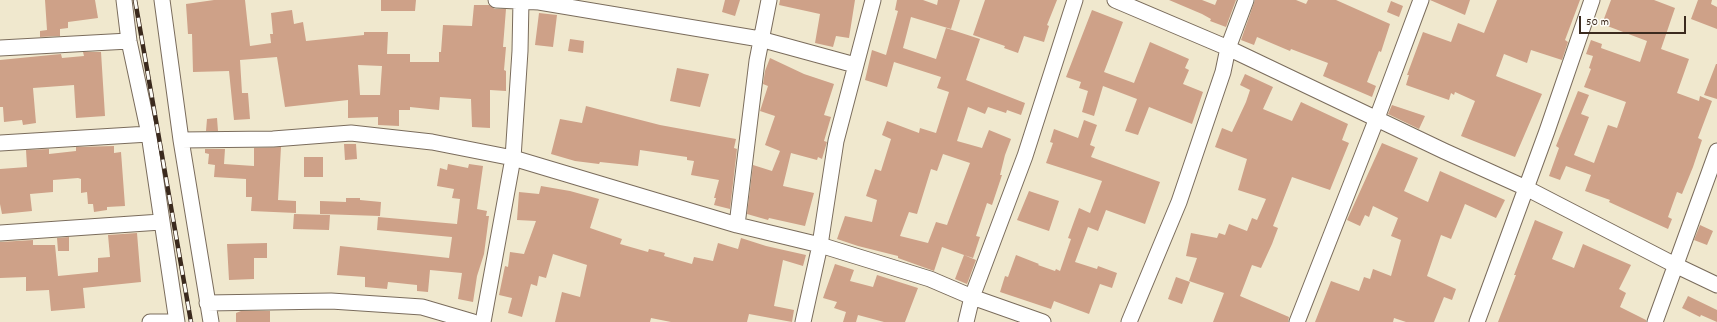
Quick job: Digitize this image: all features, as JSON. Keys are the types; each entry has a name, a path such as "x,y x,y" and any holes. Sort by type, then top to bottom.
{"street":[{"path":"124,0 129,41 149,134 177,322 150,322"},
{"path":"162,0 182,140 211,322"},
{"path":"496,0 539,2 760,39 855,65"},
{"path":"737,225 760,39 769,0"},
{"path":"803,322 820,245 836,141 873,0"},
{"path":"966,322 972,297 1025,156 1075,0"},
{"path":"1115,0 1228,48 1377,118 1444,152 1526,188 1675,266 1717,285"},
{"path":"1129,322 1179,202 1223,72 1228,48 1246,0"},
{"path":"1298,322 1421,0"},
{"path":"1477,322 1592,0"},
{"path":"483,322 513,158 520,50 521,1"},
{"path":"0,48 129,41"},
{"path":"182,140 273,139 351,133 432,142 513,158 737,225 820,245 930,279 972,297 1043,322"},
{"path":"0,143 149,134"},
{"path":"1655,322 1717,151"},
{"path":"0,233 161,222"},
{"path":"207,303 331,301 422,307 473,322"}],"building":[{"path":"45,0 95,0 98,18 68,22 68,28 60,29 60,36 40,37 40,31 47,30"},
{"path":"214,0 245,0 250,46 271,43 270,34 273,34 271,13 292,10 294,24 303,22 306,41 364,35 364,32 388,32 387,54 410,54 410,62 439,62 443,25 472,26 474,5 489,5 495,9 506,9 503,47 506,47 504,70 506,71 506,91 490,90 490,128 472,127 471,99 440,97 439,110 410,107 410,110 399,110 399,126 378,125 378,117 348,118 348,100 285,107 277,57 240,60 242,93 248,93 250,119 234,120 229,71 193,72 192,34 188,34 186,4","holes":["358,65 382,66 380,95 360,95"]},
{"path":"381,0 416,0 415,11 381,11"},
{"path":"725,0 740,0 735,16 722,12"},
{"path":"780,0 855,0 849,38 836,36 833,47 815,43 820,14 779,5"},
{"path":"897,0 923,0 937,5 938,0 960,0 951,29 911,17 903,48 936,59 946,28 980,39 966,80 1025,103 1021,115 1007,110 1006,113 988,107 985,114 968,107 957,141 982,148 989,130 1011,139 1005,155 1000,175 1002,175 992,205 987,203 976,236 980,237 973,258 942,247 934,271 898,258 898,256 837,239 845,216 872,222 877,200 866,196 875,169 881,171 891,139 882,135 887,121 919,133 920,128 936,133 949,92 937,88 941,77 894,62 887,87 865,80 872,50 886,55 898,11 895,10","holes":["943,154 970,163 947,225 936,222 928,243 900,236 909,212 917,214 931,169 937,171"]},
{"path":"985,0 1057,0 1047,25 1049,26 1044,42 1024,36 1018,53 1004,48 1005,46 973,35"},
{"path":"1169,0 1202,0 1215,5 1217,0 1236,0 1226,27 1210,21 1211,19 1202,14"},
{"path":"1255,0 1296,0 1306,4 1308,0 1336,0 1390,24 1381,52 1379,51 1367,82 1376,86 1372,97 1323,76 1328,63 1291,49 1290,51 1257,37 1254,45 1241,40"},
{"path":"1430,0 1470,0 1465,15"},
{"path":"1497,0 1580,0 1565,40 1568,42 1562,60 1531,50 1527,63 1504,54 1496,76 1542,94 1515,157 1461,136 1475,101 1455,92 1454,95 1451,93 1449,100 1406,85 1409,75 1407,75 1423,32 1451,42 1458,23 1484,33"},
{"path":"1611,0 1654,0 1675,8 1661,49 1689,59 1677,93 1699,101 1700,96 1712,101 1698,138 1702,140 1693,167 1682,194 1677,192 1668,217 1672,219 1668,229 1609,202 1610,200 1585,191 1591,175 1566,166 1560,180 1549,176 1559,148 1556,146 1578,91 1589,95 1581,114 1589,117 1574,155 1594,163 1608,125 1617,128 1626,102 1584,87 1591,69 1589,68 1593,56 1586,54 1591,40 1602,44 1601,48 1640,62 1647,41 1602,24"},
{"path":"1698,0 1712,0 1711,4 1717,7 1717,29 1691,19"},
{"path":"1391,1 1403,6 1399,17 1387,12"},
{"path":"1092,10 1123,22 1104,72 1134,83 1150,42 1189,59 1185,68 1189,70 1183,84 1203,92 1192,124 1149,107 1138,135 1125,131 1137,99 1103,86 1094,116 1082,112 1088,91 1079,88 1081,82 1066,77"},
{"path":"539,13 557,15 553,47 535,45"},
{"path":"570,39 584,41 583,53 568,51"},
{"path":"83,52 101,52 105,116 76,118 74,85 33,88 36,123 23,125 22,120 4,122 3,107 0,107 0,60 61,54 62,58 84,56"},
{"path":"770,58 804,74 834,84 824,115 831,117 824,141 827,142 822,159 818,157 817,160 791,153 783,186 814,193 805,226 769,218 768,220 747,214 753,165 772,171 780,151 765,145 775,116 760,111 768,86 763,84 765,71"},
{"path":"1717,64 1717,99 1704,95"},
{"path":"677,68 709,74 700,107 670,101"},
{"path":"1245,74 1273,87 1263,109 1292,121 1301,102 1348,124 1342,140 1349,143 1330,190 1292,177 1273,226 1278,228 1272,244 1261,268 1252,265 1240,296 1289,317 1288,322 1213,322 1224,293 1189,281 1197,258 1186,256 1191,233 1217,238 1219,233 1225,235 1229,224 1247,231 1252,218 1257,220 1266,199 1238,190 1247,159 1215,147 1222,128 1232,132 1246,102 1250,90 1240,85"},
{"path":"1392,105 1425,116 1419,129 1388,114"},
{"path":"586,106 660,125 736,139 734,148 737,149 730,209 714,205 716,198 714,198 719,180 691,175 694,161 687,160 687,157 640,150 638,166 575,161 551,154 560,119 582,123"},
{"path":"217,118 218,131 206,131 207,119"},
{"path":"1084,120 1097,125 1090,145 1095,147 1091,157 1160,182 1145,224 1106,210 1098,231 1088,227 1075,262 1097,269 1098,266 1117,273 1112,288 1100,284 1089,314 1054,301 1051,309 1000,292 1005,276 1008,277 1016,255 1039,264 1038,265 1055,271 1056,269 1060,271 1071,239 1068,238 1079,208 1090,213 1102,181 1046,163 1053,143 1050,142 1054,129 1078,138"},
{"path":"1382,143 1418,158 1404,191 1428,202 1440,171 1505,200 1496,218 1465,204 1451,239 1441,235 1427,276 1456,289 1452,300 1444,297 1434,322 1406,322 1394,318 1393,322 1315,322 1331,281 1359,291 1364,277 1370,279 1373,269 1391,276 1401,240 1391,236 1398,218 1373,206 1369,217 1365,215 1360,226 1347,220"},
{"path":"344,144 356,144 357,159 345,160"},
{"path":"114,146 114,153 121,152 125,206 107,207 107,210 94,212 93,204 88,204 87,192 81,193 81,179 78,178 53,180 53,192 30,194 32,211 2,214 0,204 0,169 27,167 26,150 49,149 49,154 76,151 76,147"},
{"path":"281,147 278,200 296,201 296,213 251,211 252,197 246,197 246,179 214,177 215,165 208,164 209,154 205,153 205,149 225,149 224,164 254,166 254,148"},
{"path":"304,157 323,157 323,177 304,177"},
{"path":"448,164 468,168 469,164 483,166 477,209 487,211 486,216 489,216 484,254 477,276 473,302 458,299 462,273 430,270 428,292 417,291 417,285 388,282 387,289 365,287 365,277 337,275 340,246 449,258 452,237 377,230 378,217 457,224 460,199 452,198 454,189 437,186 440,168 447,170"},
{"path":"541,186 570,191 599,199 590,228 622,239 620,244 648,252 649,249 665,253 664,256 692,264 694,257 713,261 718,243 738,249 741,238 766,246 806,255 803,266 783,260 774,306 794,310 792,322 749,314 747,322 671,322 651,318 650,322 555,322 562,292 580,297 587,265 553,254 546,278 539,276 537,286 531,284 522,317 508,313 512,298 499,295 505,266 508,267 510,252 524,254 536,221 517,220 519,192 539,194"},
{"path":"1029,191 1059,201 1049,231 1017,220"},
{"path":"346,198 360,198 360,200 381,202 380,216 320,214 320,201 346,202"},
{"path":"294,214 330,215 329,230 293,229"},
{"path":"1535,220 1563,232 1552,259 1574,268 1583,244 1631,265 1619,289 1626,293 1620,307 1646,320 1646,322 1498,322"},
{"path":"1700,225 1713,231 1707,245 1694,240"},
{"path":"137,233 141,282 83,288 85,308 51,311 49,290 26,291 26,277 0,278 0,242 33,240 33,245 55,245 58,276 98,272 98,258 110,257 108,235"},
{"path":"69,237 69,251 58,251 57,238"},
{"path":"267,243 267,258 254,258 254,279 229,280 227,244"},
{"path":"964,255 976,260 967,284 955,279"},
{"path":"835,264 854,270 850,281 873,287 877,275 918,288 905,322 884,322 858,315 856,322 843,322 846,312 834,308 837,302 823,298"},
{"path":"1176,277 1190,282 1182,304 1168,299"},
{"path":"1688,296 1717,310 1717,322 1701,315 1700,317 1682,308"},
{"path":"241,311 270,311 270,322 236,322 236,313"}],"railway":[{"path":"135,0 191,322"}]}
